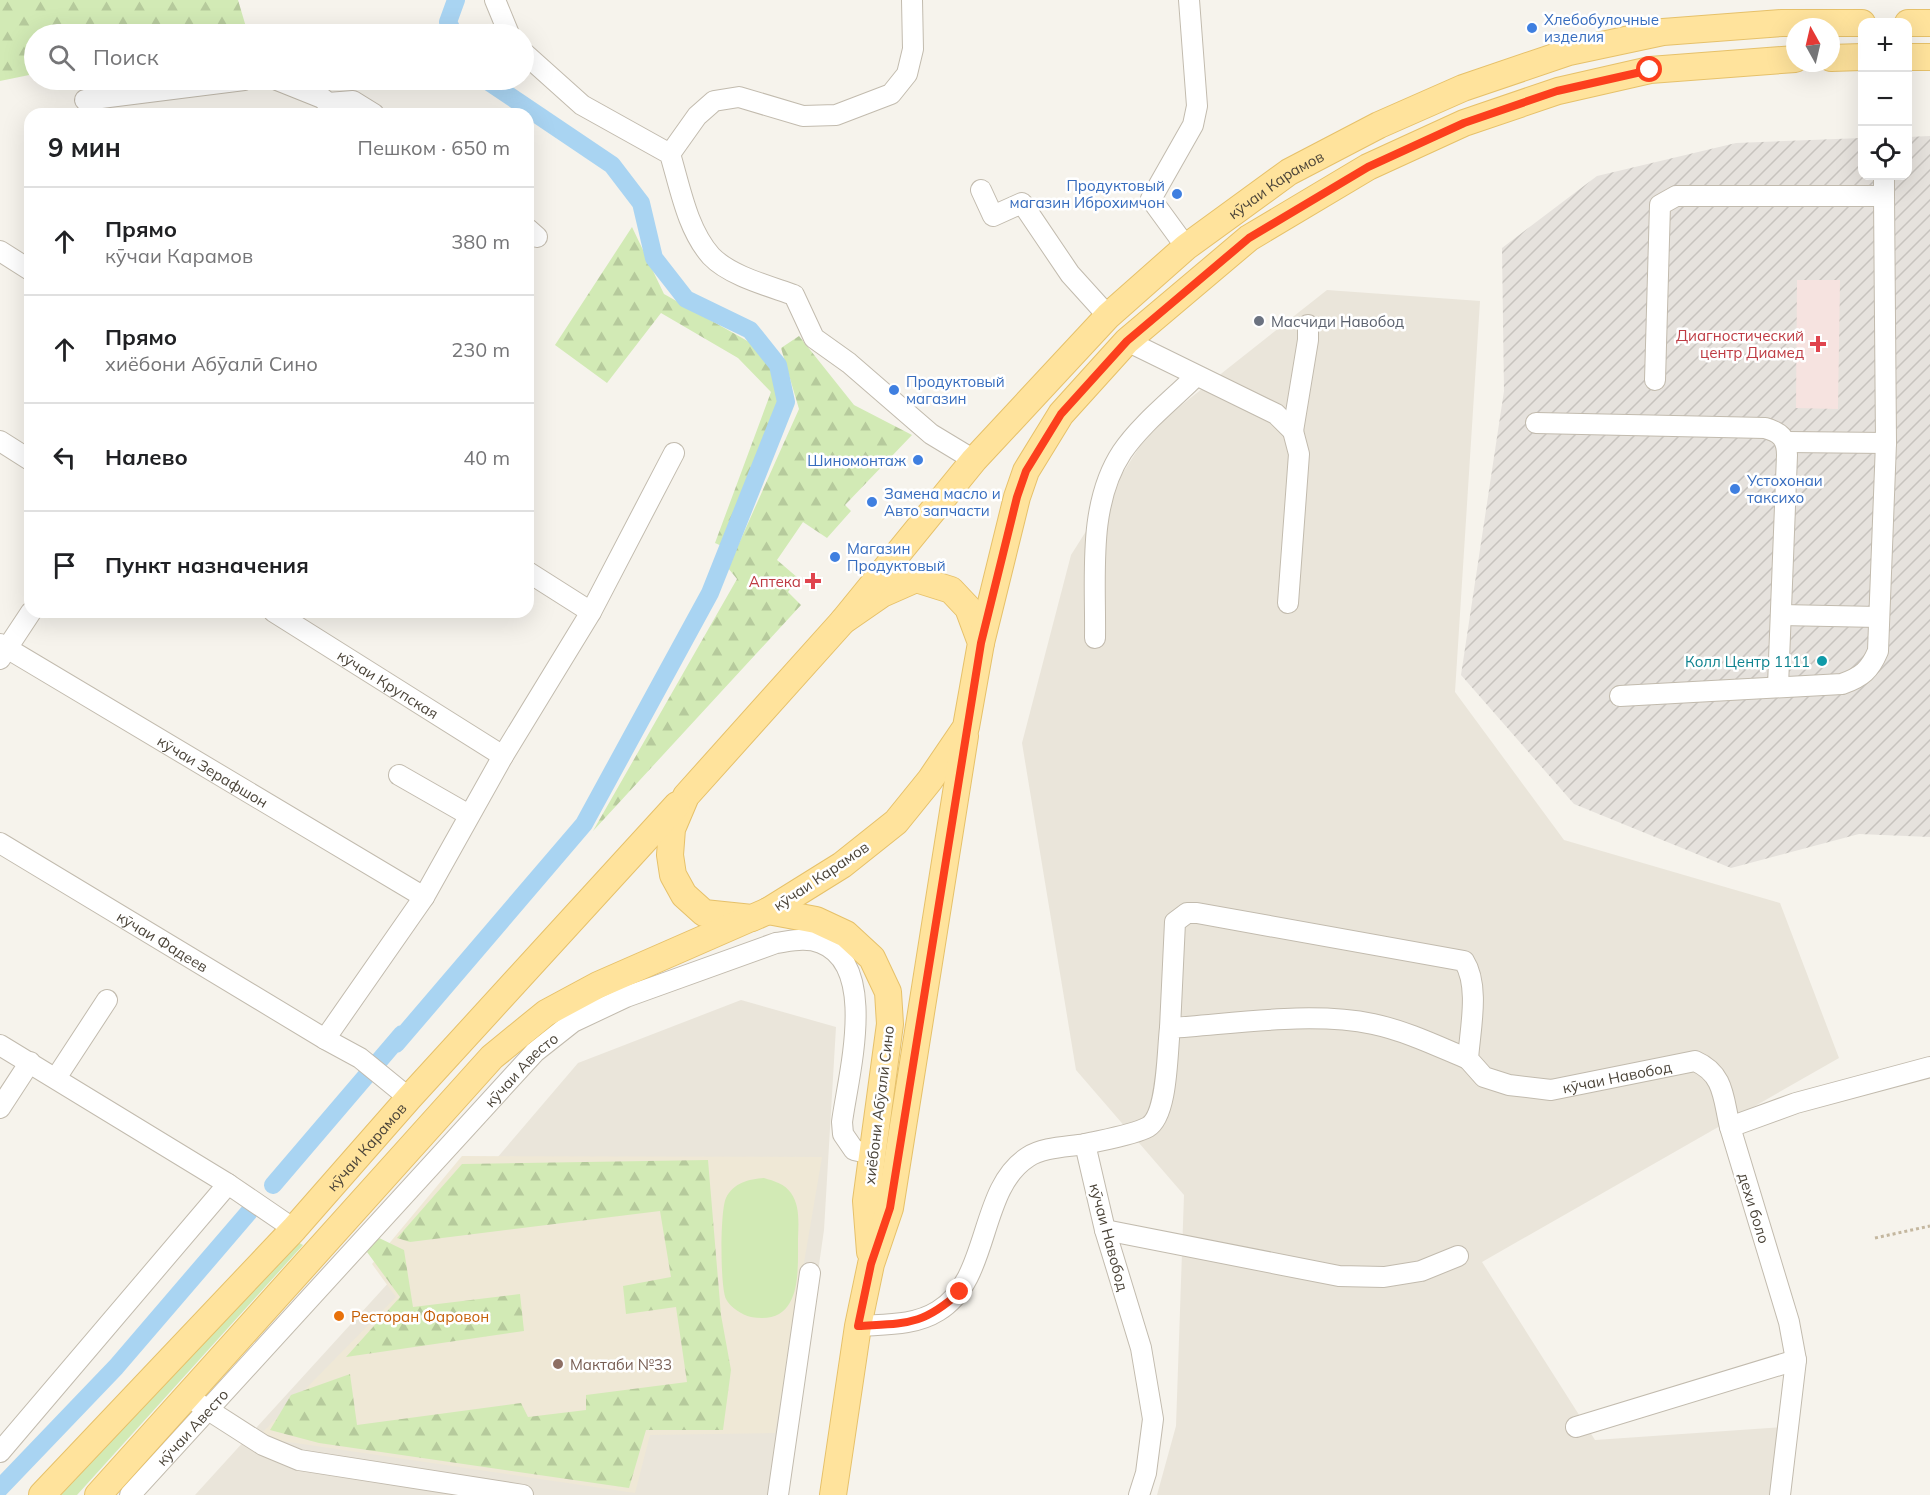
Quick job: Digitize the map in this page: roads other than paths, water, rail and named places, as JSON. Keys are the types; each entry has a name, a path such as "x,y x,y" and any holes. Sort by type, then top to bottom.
{"main road":[{"name":"кӯчаи Карамов","path":"42,1495 294,1229 409,1098 843,621 974,460 1108,316 1186,247 1289,172 1379,125 1463,88 1569,52 1663,33 1782,23 1858,23"},
{"path":"1912,23 1930,23"},
{"path":"1840,58 1858,57"},
{"path":"1912,57 1930,57"},
{"name":"кӯчаи Карамов","path":"98,1495 198,1404 492,1057 546,1012 598,985 760,914 842,865 896,822 930,780 966,727 981,643 1017,497 1026,471 1061,414 1127,341 1249,238 1368,167 1464,123 1557,91 1650,70 1786,60"},
{"name":"кӯчаи Карамов","path":"843,621 882,594 916,579 951,590 968,608 981,643"},
{"name":"хиёбони Абӯалӣ Сино","path":"833,1495 858,1326 871,1264 890,1208 966,727"},
{"name":"кӯчаи Карамов","path":"686,795 672,829 670,855 673,875 684,895 704,913 760,914"},
{"name":"хиёбони Абӯалӣ Сино","path":"760,914 816,920 846,934 872,958 888,992 890,1024 866,1201 871,1264"}],"street":[{"path":"495,0 505,24"},
{"path":"670,154 696,116 714,101 739,97 803,116 837,115 891,94 907,74 913,49 912,0"},
{"path":"1186,247 1151,199 1193,125 1197,106 1190,0"},
{"path":"534,62 582,105 670,154 688,217 712,256 747,279 794,295 814,338 849,363 931,434 974,460"},
{"path":"85,100 164,90"},
{"path":"296,90 329,108 353,101 364,108"},
{"path":"1620,696 1842,684 1858,678 1871,668 1878,651 1886,443 1884,180"},
{"path":"981,190 993,216 1022,203 1070,274 1108,316"},
{"path":"1655,380 1660,205 1676,196 1884,196"},
{"path":"0,251 24,266"},
{"path":"1288,603 1299,454 1293,430 1308,340 1308,325"},
{"path":"1127,341 1276,414 1293,430"},
{"path":"1095,638 1097,523 1110,478 1122,453 1137,435 1196,376"},
{"path":"1536,423 1765,428 1778,432 1787,442 1778,686"},
{"path":"0,441 24,456"},
{"path":"1787,442 1886,443"},
{"path":"325,1039 424,897 469,814 591,612 674,453"},
{"path":"534,576 591,612"},
{"path":"1781,615 1878,617"},
{"path":"2,651 27,618"},
{"name":"кӯчаи Крупская","path":"284,618 503,756"},
{"name":"кӯчаи Зерафшон","path":"2,651 424,897"},
{"path":"399,775 469,814"},
{"name":"кӯчаи Фадеев","path":"0,843 360,1058 409,1098"},
{"path":"858,1326 909,1323 938,1311 960,1292 1009,1173 1029,1156 1148,1127 1156,1119 1162,1106 1170,1028 1175,922 1187,913 1464,961 1471,971 1472,991 1468,1059"},
{"name":"кӯчаи Авесто","path":"130,1495 198,1404 535,1052 573,1022 626,997 776,943 802,939 822,943 842,958 854,982 856,1009 842,1122 843,1134 854,1150 872,1154"},
{"path":"56,1078 107,1000"},
{"name":"кӯчаи Навобод","path":"1170,1028 1277,1021 1334,1020 1362,1023 1411,1035 1468,1059 1484,1077 1509,1085 1551,1090 1695,1061 1711,1068 1721,1085 1730,1127"},
{"path":"0,1045 228,1185 294,1229"},
{"path":"0,1108 30,1062"},
{"path":"1730,1127 1796,1103 1930,1067"},
{"name":"дехи боло","path":"1730,1127 1788,1322 1796,1360 1780,1495"},
{"name":"кӯчаи Навобод","path":"1085,1144 1105,1230 1142,1348 1153,1419 1146,1473 1139,1495"},
{"path":"0,1452 228,1185"},
{"path":"1105,1230 1338,1276 1384,1277 1421,1271 1458,1256"},
{"path":"778,1495 810,1272"},
{"path":"1576,1426 1796,1360"},
{"path":"198,1404 262,1445 299,1460 523,1495"}],"waterway":[{"path":"449,24 456,0"},
{"path":"501,90 528,108"},
{"path":"396,1044 584,824 710,593 786,402 778,365 750,330 686,299 654,258 641,203 612,165 534,112"},
{"path":"273,1185 402,1034"},
{"path":"0,1488 116,1367 249,1212"}],"place":[{"name":"Хлебобулочные изделия","path":"1532,28"},
{"name":"Продуктовый магазин Иброхимчон","path":"1177,194"},
{"name":"Масчиди Навобод","path":"1259,321"},
{"name":"Диагностический центр Диамед","path":"1818,344"},
{"name":"Продуктовый магазин","path":"894,390"},
{"name":"Шиномонтаж","path":"918,460"},
{"name":"Устохонаи таксихо","path":"1735,489"},
{"name":"Замена масло и Авто запчасти","path":"872,502"},
{"name":"Магазин Продуктовый","path":"835,557"},
{"name":"Аптека","path":"813,581"},
{"name":"Колл Центр 1111","path":"1822,661"},
{"name":"Ресторан Фаровон","path":"339,1316"},
{"name":"Мактаби №33","path":"558,1364"}]}
